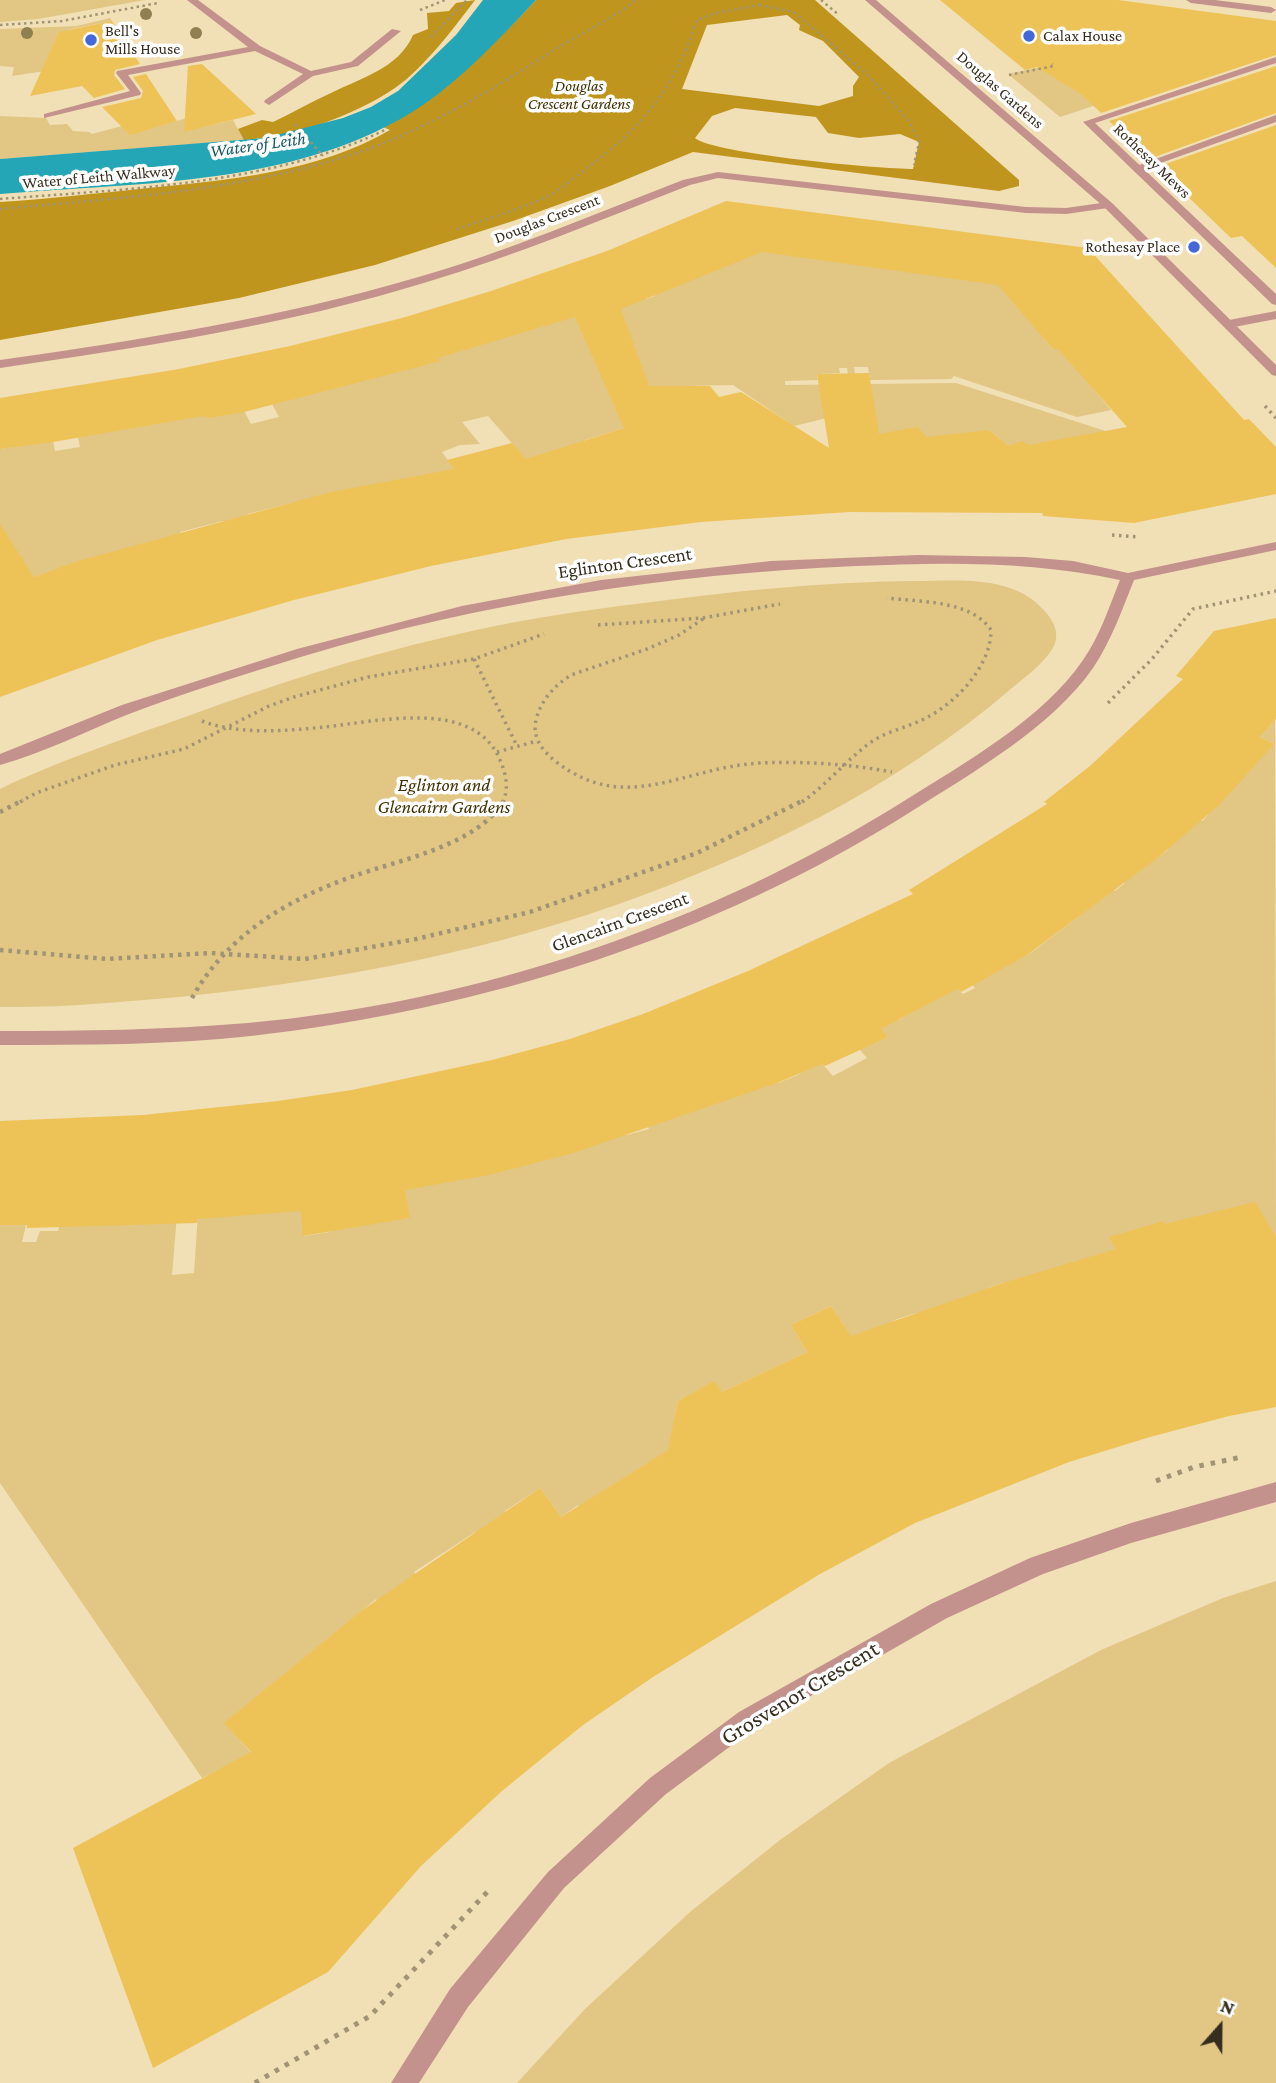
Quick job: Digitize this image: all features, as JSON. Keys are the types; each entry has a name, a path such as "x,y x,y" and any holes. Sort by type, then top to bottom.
{"street":[{"path":"192,0 256,48 310,74"},
{"name":"Douglas Gardens","path":"870,0 1108,205 1276,372"},
{"path":"1191,0 1271,10"},
{"path":"269,103 310,74 354,64 397,31"},
{"path":"48,116 136,93 121,73 256,48"},
{"name":"Rothesay Mews","path":"1276,60 1088,122 1276,301"},
{"path":"1137,169 1276,118"},
{"name":"Douglas Crescent","path":"0,364 139,344 254,321 382,290 478,262 687,182 718,175 1026,210 1066,211 1108,205"},
{"path":"1228,324 1276,315"},
{"name":"Eglinton Crescent","path":"0,760 176,692 391,627 536,595 650,578 771,565 942,559 1073,565 1128,577 1276,546"},
{"name":"Glencairn Crescent","path":"0,1038 113,1038 188,1034 321,1021 412,1006 509,983 601,954 801,871 928,795 1017,731 1062,693 1086,668 1106,635 1128,577"},
{"name":"Grosvenor Crescent","path":"404,2083 459,1998 556,1881 658,1786 747,1720 939,1611 1038,1565 1131,1533 1276,1492"}],"path":[{"path":"0,209 252,181 343,157 425,125 498,86 636,0"},
{"path":"759,5 761,0"},
{"path":"0,25 62,21 163,2"},
{"path":"450,232 546,197 595,163 645,120 668,91 686,57 697,20 716,13 759,5 794,12 868,75 909,121 919,142 913,170"},
{"path":"1010,75 1054,66 1052,64"},
{"name":"Water of Leith Walkway","path":"0,199 215,179 261,172 334,152 385,130"},
{"path":"299,131 322,154"},
{"path":"334,152 343,157"},
{"path":"1257,398 1276,418"},
{"path":"0,950 107,959 222,955 304,959 416,939 530,912 629,879 744,831 801,802 823,787 868,744 891,731 925,719 944,707 974,677 991,642 991,630 982,618 967,610 943,604 881,598"},
{"path":"589,626 703,618 783,604"},
{"path":"703,618 679,635 571,675 557,683 545,696 540,708 535,724 537,741 558,764 589,784 631,790 733,765 794,762 847,765 897,773 928,795"},
{"path":"0,812 36,793 114,765 184,749 268,706 368,677 474,659 518,641 550,632"},
{"path":"474,659 517,746"},
{"path":"176,692 192,714 200,720 212,726 228,728 291,729 397,716 458,724 475,730 487,739 497,752 505,780 505,799 496,811 469,833 431,851 305,895 260,924 222,955 193,995 188,1034"},
{"path":"497,752 537,741"}],"green space":[{"path":"0,0 145,0 38,19 0,22"},
{"path":"475,0 427,59 405,80 378,99 303,129 244,140 238,129 262,120 273,122 389,64 407,46 413,35 428,29 427,13 449,11 456,3"},
{"name":"Douglas Crescent Gardens","path":"536,0 815,0 1019,180 1019,186 999,191 693,152 513,221 375,265 239,298 0,340 0,202 241,177 333,156 390,130 383,127 446,85 483,54","holes":["787,15 800,25 799,30 823,41 859,77 853,86 853,96 819,106 682,89 707,25","735,108 816,117 828,133 859,138 900,134 919,142 913,169 763,155 732,150 695,138 712,116"]},
{"path":"110,18 112,21 71,29 57,35 64,68 12,76 14,67 0,66 0,29 77,26"},
{"path":"1045,66 1099,104 1060,117 1008,74"},
{"path":"0,116 46,118 50,125 67,124 73,131 92,134 122,126 131,134 187,118 199,128 233,120 244,140 0,159"},
{"path":"749,247 1032,288 1042,336 1053,349 1061,349 1111,410 1077,417 954,376 951,379 870,380 868,367 854,367 856,380 849,380 847,368 839,368 840,373 817,374 818,380 785,381 785,385 956,383 1146,444 1039,443 1004,452 1001,440 989,430 952,442 877,434 827,418 794,426 733,385 686,386 644,422 585,440 546,482 488,416 462,422 480,444 460,445 442,452 459,476 431,474 291,503 248,514 231,537 223,521 180,532 183,539 78,562 34,577 0,566 0,449 53,441 55,451 80,447 78,437 204,415 209,418 242,407 251,424 279,417 271,402 639,294 647,299 655,296 649,290"},
{"name":"Eglinton and Glencairn Gardens","path":"967,581 1003,586 1035,601 1050,618 1056,634 1054,646 1046,658 944,741 871,789 769,842 692,876 613,906 507,939 344,975 179,997 67,1006 0,1007 0,789 10,784 98,748 284,683 381,653 470,631 569,613 711,595 811,585"},
{"path":"1275,720 1276,1237 1187,1265 1164,1222 1110,1237 1143,1296 1006,1282 988,1288 1005,1315 942,1355 916,1313 897,1319 855,1343 831,1306 791,1325 807,1352 722,1392 714,1382 678,1401 675,1416 702,1459 646,1464 600,1493 592,1525 578,1505 561,1517 540,1488 505,1511 531,1544 512,1579 475,1532 414,1572 452,1621 413,1649 376,1599 225,1723 252,1754 202,1778 0,1483 0,1225 26,1225 22,1242 36,1242 40,1231 58,1231 60,1224 155,1224 177,1215 172,1275 194,1273 198,1214 306,1202 304,1236 330,1232 327,1199 389,1221 409,1218 404,1186 623,1128 627,1135 649,1129 645,1120 700,1109 775,1079 778,1083 798,1075 818,1059 833,1076 867,1058 849,1037 864,1030 875,1043 888,1037 876,1024 894,1015 899,1020 950,983 963,994 975,988 964,975 1021,958 1032,952 1078,917 1103,882 1115,891 1125,883 1113,875 1147,848 1160,856 1169,849 1157,841 1187,813 1202,821 1208,815 1194,807 1274,744 1260,737"},
{"path":"1276,1581 1276,2083 517,2083 585,2009 690,1912 780,1840 889,1763 1101,1650 1223,1598"}],"water":[{"name":"Water of Leith","path":"483,0 536,0 453,82 423,105 375,132 325,152 218,176 0,194 0,159 265,138 343,118 371,107 398,91 456,35"}],"building":[{"path":"940,0 1118,0 1276,21 1276,55 1101,113 1081,94 1037,67 1025,70"},
{"path":"112,21 140,64 115,70 114,75 125,89 94,98 82,86 30,96 59,32"},
{"path":"202,64 256,114 184,132 188,66"},
{"path":"1276,66 1276,113 1149,159 1109,121"},
{"path":"146,74 177,121 130,135 102,107 141,98 143,91 133,77"},
{"path":"1276,125 1276,268 1242,236 1231,238 1157,167"},
{"path":"726,201 1088,248 1244,420 1249,419 1276,447 1276,494 1134,523 1043,516 1042,513 849,512 701,522 566,539 431,566 294,600 157,640 0,697 0,524 34,577 78,561 331,492 454,469 447,460 512,443 526,459 624,428 575,317 438,358 441,361 244,412 209,418 203,416 0,449 0,398 179,369 290,346 402,318 607,251","holes":["762,252 998,285 1053,349 1058,349 1127,427 1028,445 1022,441 1008,446 989,430 927,437 917,427 879,434 869,373 817,374 829,448 741,392 719,397 710,386 649,386 621,309"]},
{"path":"1276,618 1276,719 1260,737 1274,744 1219,805 1160,856 1027,955 961,992 957,989 881,1029 888,1037 825,1066 822,1064 777,1083 573,1153 489,1175 405,1190 410,1218 303,1236 301,1211 198,1219 197,1223 27,1228 27,1225 0,1225 0,1121 143,1115 278,1101 352,1090 492,1060 570,1039 643,1014 748,971 913,894 909,890 1047,804 1044,802 1090,766 1183,679 1176,676 1214,631"},
{"path":"1255,1202 1276,1237 1276,1407 1229,1416 1069,1462 915,1523 820,1574 653,1677 583,1725 502,1791 421,1866 328,1972 153,2068 73,1848 251,1752 224,1723 361,1611 540,1488 561,1517 668,1450 678,1401 714,1381 722,1392 807,1352 791,1325 831,1306 851,1336 1006,1282 1116,1249 1109,1237 1164,1221 1165,1224"}],"place":[{"name":"Calax House","path":"1029,36"},
{"name":"Bell's Mills House","path":"91,40"},
{"name":"Rothesay Place","path":"1194,247"}]}
